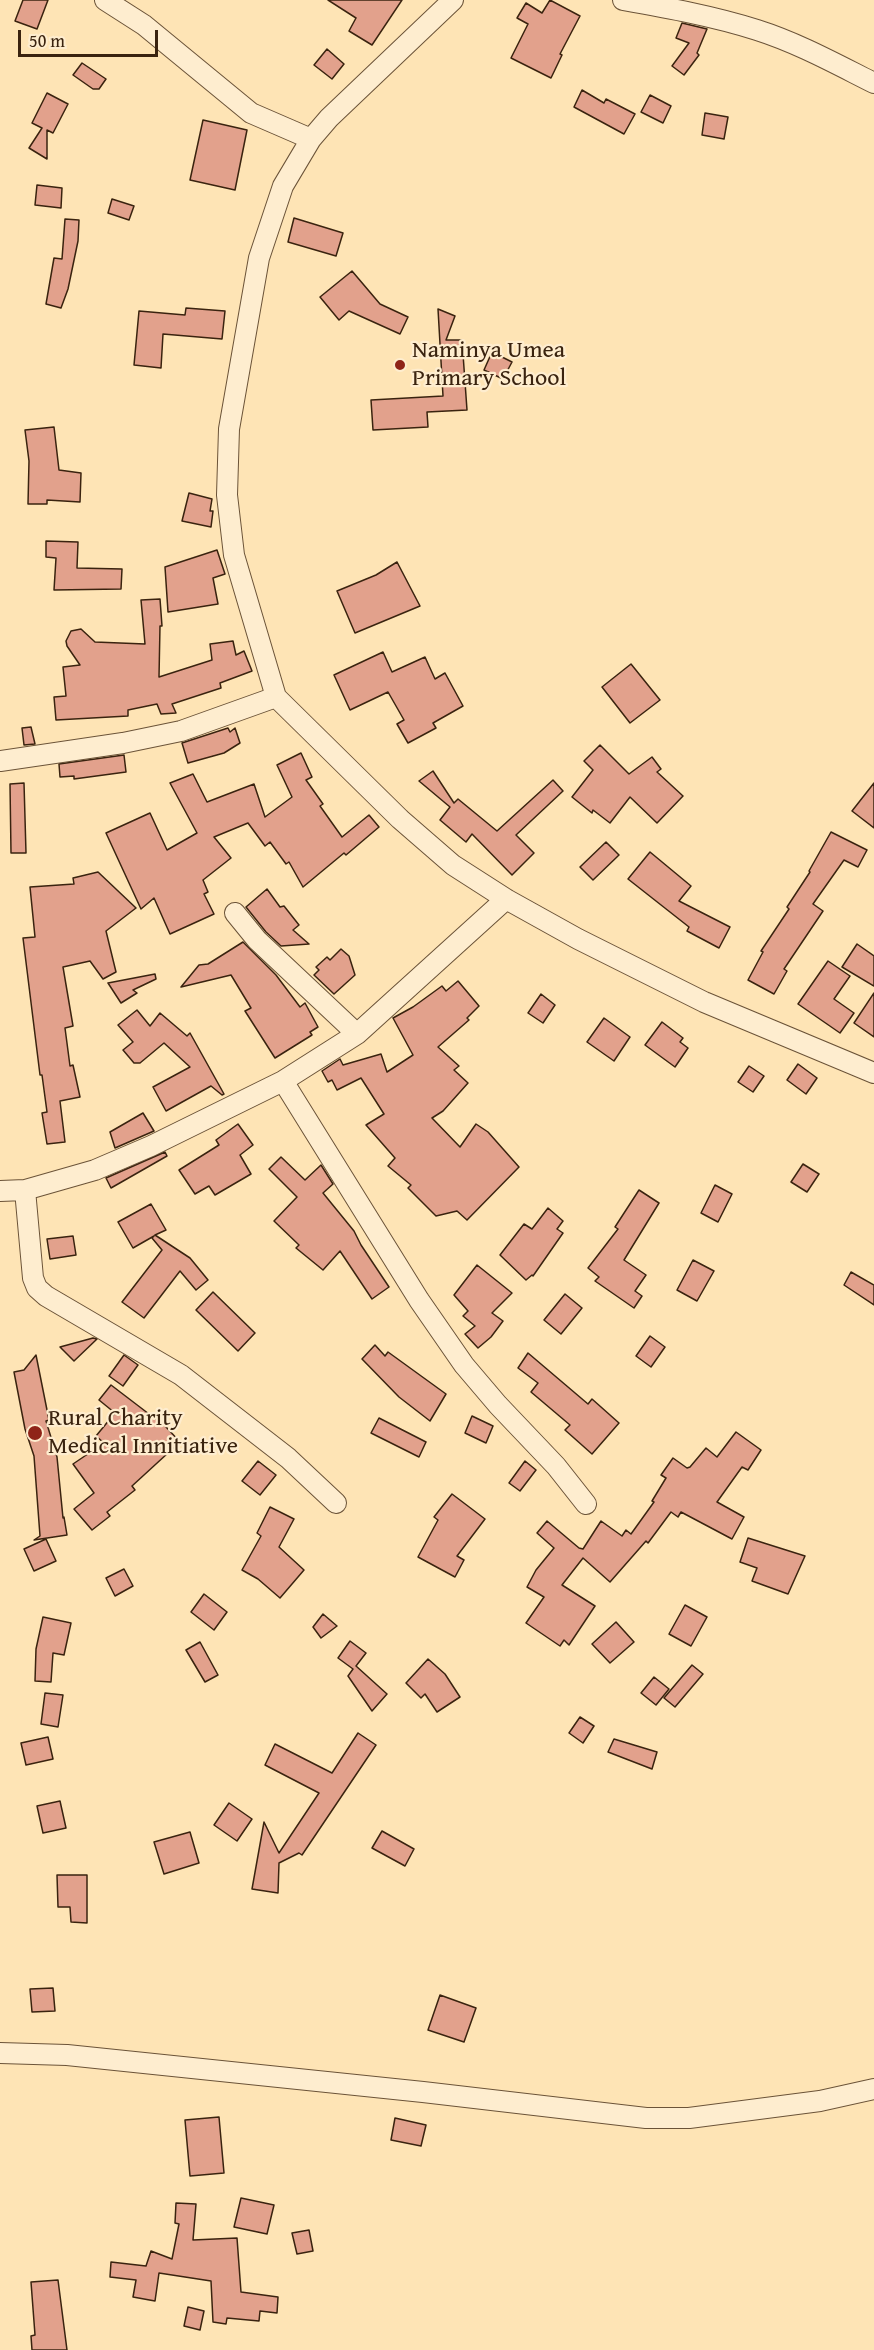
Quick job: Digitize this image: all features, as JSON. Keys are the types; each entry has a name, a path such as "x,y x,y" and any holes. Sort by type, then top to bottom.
{"street":[{"path":"105,0 144,25 251,113 311,140"},
{"path":"453,0 329,118 311,140 283,186 260,258 229,429 227,495 234,555 276,697 400,819 453,865 506,899 578,939 704,1002 874,1073"},
{"path":"623,0 705,15 759,30 819,55 874,83"},
{"path":"0,761 123,743 181,731 276,697"},
{"path":"0,1191 25,1190 95,1170 161,1141 283,1081 357,1034 506,899"},
{"path":"235,913 257,940 357,1034"},
{"path":"283,1081 413,1290 464,1365 498,1405 556,1466 586,1504"},
{"path":"25,1190 33,1278 37,1288 46,1296 181,1375 288,1458 336,1503"},
{"path":"0,2053 67,2055 646,2118 689,2118 713,2115 820,2100 874,2089"}],"building":[{"path":"23,0 48,0 37,29 15,21"},
{"path":"328,0 402,0 372,45 349,31 356,18"},
{"path":"550,0 580,16 560,54 562,55 551,78 511,58 528,24 517,18 526,3 542,13"},
{"path":"682,23 707,29 697,53 699,55 684,75 672,66 689,43 676,38"},
{"path":"327,49 344,64 332,79 314,65"},
{"path":"82,63 106,79 99,89 93,89 73,75"},
{"path":"582,90 604,103 606,99 635,114 624,134 574,107"},
{"path":"47,93 68,104 53,133 47,130 47,159 29,148 42,128 32,123"},
{"path":"650,95 671,106 663,123 641,112"},
{"path":"705,113 728,117 724,139 702,135"},
{"path":"203,120 247,130 235,190 190,180"},
{"path":"37,185 62,188 61,208 35,205"},
{"path":"112,199 134,206 129,220 108,213"},
{"path":"294,218 343,233 336,256 288,242"},
{"path":"65,219 79,220 78,241 68,289 61,308 46,304 54,258 62,259"},
{"path":"352,271 380,304 408,317 400,334 349,311 339,320 320,297"},
{"path":"186,308 225,311 222,339 163,334 161,368 134,365 139,311 185,315"},
{"path":"438,309 455,316 446,340 462,340 467,410 427,412 428,427 373,430 371,400 443,396"},
{"path":"492,352 512,362 503,379 484,370"},
{"path":"54,427 59,470 81,473 80,502 47,500 47,504 28,504 29,461 25,430"},
{"path":"189,493 212,499 211,527 182,521"},
{"path":"46,541 78,542 77,568 122,569 121,589 54,590 56,558 46,557"},
{"path":"217,550 225,574 213,578 218,604 168,612 165,567"},
{"path":"397,562 420,606 355,633 337,591 376,575"},
{"path":"160,599 162,626 160,626 159,677 212,660 210,644 233,641 236,655 244,651 252,671 220,683 221,688 172,704 176,713 161,714 157,704 128,710 128,716 56,720 54,697 66,696 63,667 80,665 67,646 66,641 71,631 81,629 95,642 145,644 141,600"},
{"path":"383,652 392,672 425,657 435,679 445,673 463,706 433,723 436,728 408,743 397,724 404,720 388,692 350,710 334,675"},
{"path":"631,664 660,700 630,723 602,687"},
{"path":"31,727 35,744 24,745 22,728"},
{"path":"228,728 230,732 235,728 240,743 224,753 188,763 182,743"},
{"path":"600,745 629,774 652,757 661,769 657,772 683,796 657,823 630,797 610,823 593,810 592,813 572,797 593,770 584,761"},
{"path":"301,753 312,777 306,780 323,804 320,806 342,837 369,815 379,827 303,887 289,862 286,864 270,842 265,846 248,823 214,837 231,858 203,880 208,892 204,894 214,914 170,934 154,898 141,909 106,833 150,813 167,850 197,833 170,783 193,774 207,802 254,784 265,817 292,797 277,765"},
{"path":"124,755 126,772 74,779 74,776 60,777 59,764"},
{"path":"433,771 454,803 458,799 497,831 553,780 563,791 516,835 534,853 512,875 472,834 466,842 440,820 450,807 419,781"},
{"path":"24,783 26,853 11,853 10,784"},
{"path":"874,783 874,828 852,811"},
{"path":"831,832 867,850 858,867 844,860 813,904 823,911 784,969 787,971 774,994 748,980 763,952 761,951 789,909 787,907 810,872"},
{"path":"606,842 619,855 593,880 580,867"},
{"path":"650,852 691,886 679,901 730,927 719,948 687,931 689,927 628,879"},
{"path":"98,872 136,908 106,931 116,972 103,979 90,961 63,967 73,1026 65,1028 70,1066 73,1065 80,1097 60,1101 65,1142 47,1144 42,1113 47,1112 42,1075 40,1075 23,938 35,937 30,887 74,884 73,878"},
{"path":"267,889 280,907 284,906 299,925 293,930 309,944 281,946 266,932 246,907"},
{"path":"243,942 276,975 300,1007 305,1003 318,1027 310,1032 312,1035 275,1058 245,1011 251,1008 231,975 181,987 199,965 208,964"},
{"path":"857,944 874,956 874,986 842,967"},
{"path":"341,949 349,956 355,975 334,994 314,975 319,970 316,967 327,957 330,960"},
{"path":"828,961 850,976 834,999 854,1013 840,1033 798,1004"},
{"path":"155,974 156,979 133,990 137,993 121,1003 108,983"},
{"path":"458,981 479,1006 467,1018 469,1020 438,1047 459,1066 454,1070 468,1083 443,1111 432,1118 460,1147 476,1124 488,1132 519,1167 467,1220 457,1211 436,1216 408,1188 411,1185 388,1166 395,1158 366,1125 384,1114 361,1078 337,1090 332,1080 328,1082 322,1071 340,1059 343,1065 381,1054 387,1072 413,1055 393,1018 442,986 446,991"},
{"path":"874,993 874,1037 854,1023"},
{"path":"541,994 555,1005 543,1023 528,1013"},
{"path":"137,1010 150,1026 160,1013 187,1036 190,1033 224,1094 222,1095 211,1086 166,1111 153,1087 190,1067 164,1043 140,1063 134,1063 123,1050 133,1042 118,1025"},
{"path":"604,1018 630,1037 614,1061 587,1042"},
{"path":"662,1022 683,1038 680,1042 688,1048 675,1067 645,1045"},
{"path":"798,1064 817,1078 806,1094 787,1080"},
{"path":"749,1066 764,1076 753,1092 738,1082"},
{"path":"143,1113 154,1131 115,1148 110,1132"},
{"path":"238,1124 253,1145 240,1155 251,1174 215,1195 209,1186 195,1194 179,1170 219,1145 216,1140"},
{"path":"165,1152 167,1156 111,1188 106,1178"},
{"path":"281,1157 305,1180 321,1165 333,1184 323,1193 354,1231 389,1287 372,1299 340,1251 323,1270 296,1248 299,1245 274,1221 297,1197 269,1169"},
{"path":"803,1164 819,1174 807,1192 791,1182"},
{"path":"715,1185 732,1194 718,1222 701,1213"},
{"path":"639,1190 659,1203 624,1260 646,1275 635,1291 642,1296 634,1308 595,1281 599,1277 588,1268 618,1229 615,1227"},
{"path":"151,1204 166,1230 155,1235 190,1258 208,1280 196,1290 180,1271 144,1318 122,1302 162,1250 152,1238 154,1236 133,1248 118,1222"},
{"path":"548,1208 563,1221 557,1229 563,1233 533,1276 526,1280 500,1255 524,1224 532,1229"},
{"path":"73,1236 76,1255 50,1259 47,1239"},
{"path":"693,1260 714,1271 697,1301 677,1290"},
{"path":"477,1265 512,1293 492,1313 503,1321 491,1337 478,1348 465,1334 475,1326 463,1316 468,1311 454,1295"},
{"path":"851,1272 874,1285 874,1305 844,1285"},
{"path":"213,1292 255,1333 238,1351 196,1310"},
{"path":"565,1294 582,1308 561,1334 544,1320"},
{"path":"650,1336 665,1347 651,1367 636,1356"},
{"path":"93,1338 97,1339 74,1361 60,1347"},
{"path":"375,1345 385,1356 388,1352 446,1394 430,1421 399,1397 362,1359"},
{"path":"528,1353 588,1404 592,1399 619,1423 592,1454 565,1430 570,1425 531,1392 538,1383 518,1368"},
{"path":"36,1355 49,1420 46,1421 57,1457 63,1518 67,1535 34,1540 40,1536 34,1456 25,1429 14,1372 24,1370"},
{"path":"124,1355 138,1365 123,1386 109,1376"},
{"path":"111,1385 166,1427 180,1442 132,1486 135,1490 107,1512 110,1516 92,1530 74,1509 94,1493 73,1464 104,1443 96,1436 115,1413 99,1400"},
{"path":"472,1416 493,1426 486,1443 465,1433"},
{"path":"379,1418 426,1442 419,1457 371,1433"},
{"path":"736,1432 761,1450 748,1470 742,1467 717,1502 744,1517 732,1539 681,1512 678,1517 671,1512 648,1543 646,1541 610,1582 583,1558 562,1585 595,1606 569,1645 564,1640 560,1646 526,1623 544,1597 527,1587 536,1570 554,1548 537,1533 547,1521 583,1549 601,1521 622,1536 626,1530 631,1534 654,1502 652,1501 666,1478 661,1475 673,1458 687,1468 706,1448 717,1457"},
{"path":"258,1461 276,1475 260,1495 242,1481"},
{"path":"525,1461 536,1470 520,1491 509,1483"},
{"path":"452,1494 485,1519 457,1556 464,1560 455,1577 418,1557 438,1520 434,1517"},
{"path":"270,1507 294,1519 279,1547 304,1570 280,1598 258,1579 242,1570 261,1536 257,1533"},
{"path":"748,1538 805,1556 788,1594 752,1581 757,1568 740,1562"},
{"path":"46,1539 56,1561 34,1571 24,1549"},
{"path":"124,1569 133,1586 115,1596 106,1578"},
{"path":"204,1594 227,1612 214,1630 191,1612"},
{"path":"685,1605 707,1617 691,1646 669,1634"},
{"path":"323,1614 337,1626 321,1638 313,1627"},
{"path":"43,1617 71,1623 64,1655 53,1653 51,1682 35,1681 36,1649"},
{"path":"616,1622 634,1642 610,1663 592,1644"},
{"path":"350,1641 366,1653 356,1666 387,1694 372,1711 348,1676 353,1669 338,1658"},
{"path":"200,1642 218,1675 205,1682 186,1650"},
{"path":"428,1659 445,1674 460,1697 437,1712 425,1694 421,1698 406,1683"},
{"path":"692,1665 703,1674 675,1707 664,1698"},
{"path":"654,1677 669,1689 656,1705 641,1693"},
{"path":"45,1693 63,1695 58,1727 41,1724"},
{"path":"580,1717 594,1726 583,1743 569,1733"},
{"path":"358,1733 376,1745 302,1855 299,1853 279,1863 278,1893 252,1889 264,1822 279,1853 319,1793 265,1765 275,1744 332,1773"},
{"path":"48,1737 53,1759 26,1765 21,1743"},
{"path":"614,1739 657,1752 652,1769 608,1752"},
{"path":"60,1801 66,1828 43,1833 37,1806"},
{"path":"229,1803 252,1819 237,1841 214,1825"},
{"path":"382,1831 414,1849 405,1866 372,1848"},
{"path":"190,1832 199,1863 164,1874 154,1842"},
{"path":"57,1875 87,1875 87,1923 71,1922 70,1907 58,1907"},
{"path":"53,1988 55,2011 32,2012 30,1989"},
{"path":"440,1995 476,2008 464,2042 428,2030"},
{"path":"219,2117 224,2173 190,2176 185,2120"},
{"path":"395,2118 426,2125 421,2146 391,2140"},
{"path":"241,2198 274,2205 267,2234 234,2227"},
{"path":"176,2203 196,2204 193,2240 237,2238 241,2292 278,2297 277,2313 260,2311 259,2321 227,2318 226,2324 213,2322 211,2281 159,2273 155,2301 133,2297 136,2280 110,2277 111,2262 146,2266 151,2251 172,2259 179,2224 175,2223"},
{"path":"309,2230 313,2251 297,2254 292,2233"},
{"path":"58,2280 67,2350 32,2350 31,2336 35,2335 31,2282"},
{"path":"188,2307 204,2311 200,2330 184,2326"}],"place":[{"name":"Naminya Umea Primary School","path":"400,365"},
{"name":"Rural Charity Medical Innitiative","path":"35,1433"}]}
